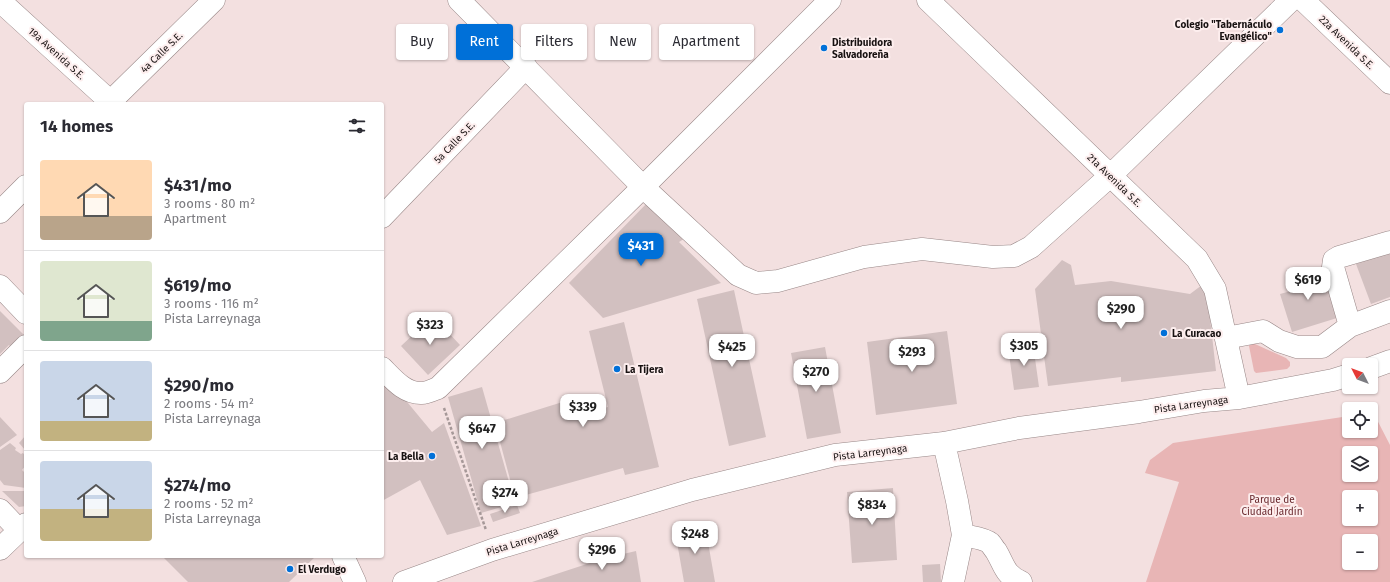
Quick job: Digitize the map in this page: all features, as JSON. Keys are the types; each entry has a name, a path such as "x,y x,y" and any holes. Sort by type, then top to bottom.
{"street":[{"name":"4a Calle S.E.","path":"111,102 214,0"},
{"path":"459,0 643,187 738,275 756,283 778,281 864,257 922,249 994,257 1014,256 1031,247 1110,176 1291,0"},
{"path":"384,370 408,391 423,393 438,388 643,187 830,0"},
{"name":"21a Avenida S.E.","path":"928,0 1197,260 1215,289 1239,398"},
{"name":"22a Avenida S.E.","path":"1303,0 1390,83"},
{"name":"19a Avenida S.E.","path":"0,1 109,102"},
{"name":"5a Calle S.E.","path":"384,215 526,67"},
{"path":"0,212 24,188"},
{"path":"1350,326 1333,266 1334,260 1390,242"},
{"path":"0,286 24,311"},
{"path":"1226,338 1263,331 1279,341 1297,347 1322,348 1350,326 1390,311"},
{"path":"0,372 24,348"},
{"path":"1322,348 1341,378"},
{"path":"1378,365 1390,361"},
{"name":"Pista Larreynaga","path":"404,582 492,550 692,490 835,455 944,443 1019,428 1139,412 1204,401 1239,398 1341,378"},
{"path":"944,443 963,535 953,582"},
{"path":"0,510 23,527 0,549"},
{"path":"963,535 982,539 990,543 1006,571 1012,578 1020,582"},
{"path":"344,558 355,582"}],"path":[{"path":"438,388 481,512 492,550"}],"green space":[{"path":"1250,344 1255,344 1286,358 1290,362 1290,366 1287,369 1256,373 1254,371 1249,346"},
{"name":"Parque de Ciudad Jardín","path":"1342,417 1342,438 1378,438 1378,422 1390,445 1390,582 1146,582 1179,482 1145,473 1150,460 1173,443"}],"building":[{"path":"649,201 687,237 679,242 721,283 603,318 569,283"},
{"path":"1390,252 1390,297 1371,304 1356,264"},
{"path":"1062,260 1071,265 1075,285 1111,281 1190,294 1206,282 1216,371 1121,382 1121,377 1048,386 1035,289"},
{"path":"1322,269 1337,318 1292,332 1280,294 1291,291 1288,280"},
{"path":"734,290 766,437 729,446 697,299"},
{"path":"0,311 24,335 24,339 14,351 9,345 0,354"},
{"path":"433,316 460,345 428,375 401,346"},
{"path":"624,322 659,467 625,475 623,468 515,498 495,423 569,400 574,416 608,407 589,331"},
{"path":"947,331 957,404 876,415 867,342"},
{"path":"1033,344 1039,387 1014,390 1008,347"},
{"path":"825,347 841,433 807,439 791,353"},
{"name":"La Bella","path":"393,385 432,432 444,423 481,526 447,535 420,480 384,500 384,387"},
{"path":"482,387 515,503 481,513 448,397"},
{"path":"0,417 17,435 0,447"},
{"path":"24,437 24,449 19,443"},
{"path":"10,443 16,448 15,450 24,454 24,468 22,470 24,472 24,488 4,485 0,480 0,450"},
{"path":"893,488 897,560 852,563 847,492"},
{"path":"2,491 24,491 24,506 19,507"},
{"path":"517,505 520,513 493,522 490,514"},
{"path":"705,525 715,582 684,582 675,531"},
{"path":"636,551 641,582 532,582 602,559"},
{"path":"164,558 314,558 289,582 188,582"},
{"path":"940,564 941,582 923,582 922,565"}],"place":[{"name":"Colegio \"Tabernáculo Evangélico\"","path":"1280,30"},
{"name":"Distribuidora Salvadoreña","path":"824,48"},
{"name":"La Curacao","path":"1164,333"},
{"name":"La Tijera","path":"617,369"},
{"name":"La Bella","path":"432,456"},
{"name":"El Verdugo","path":"290,569"}]}
